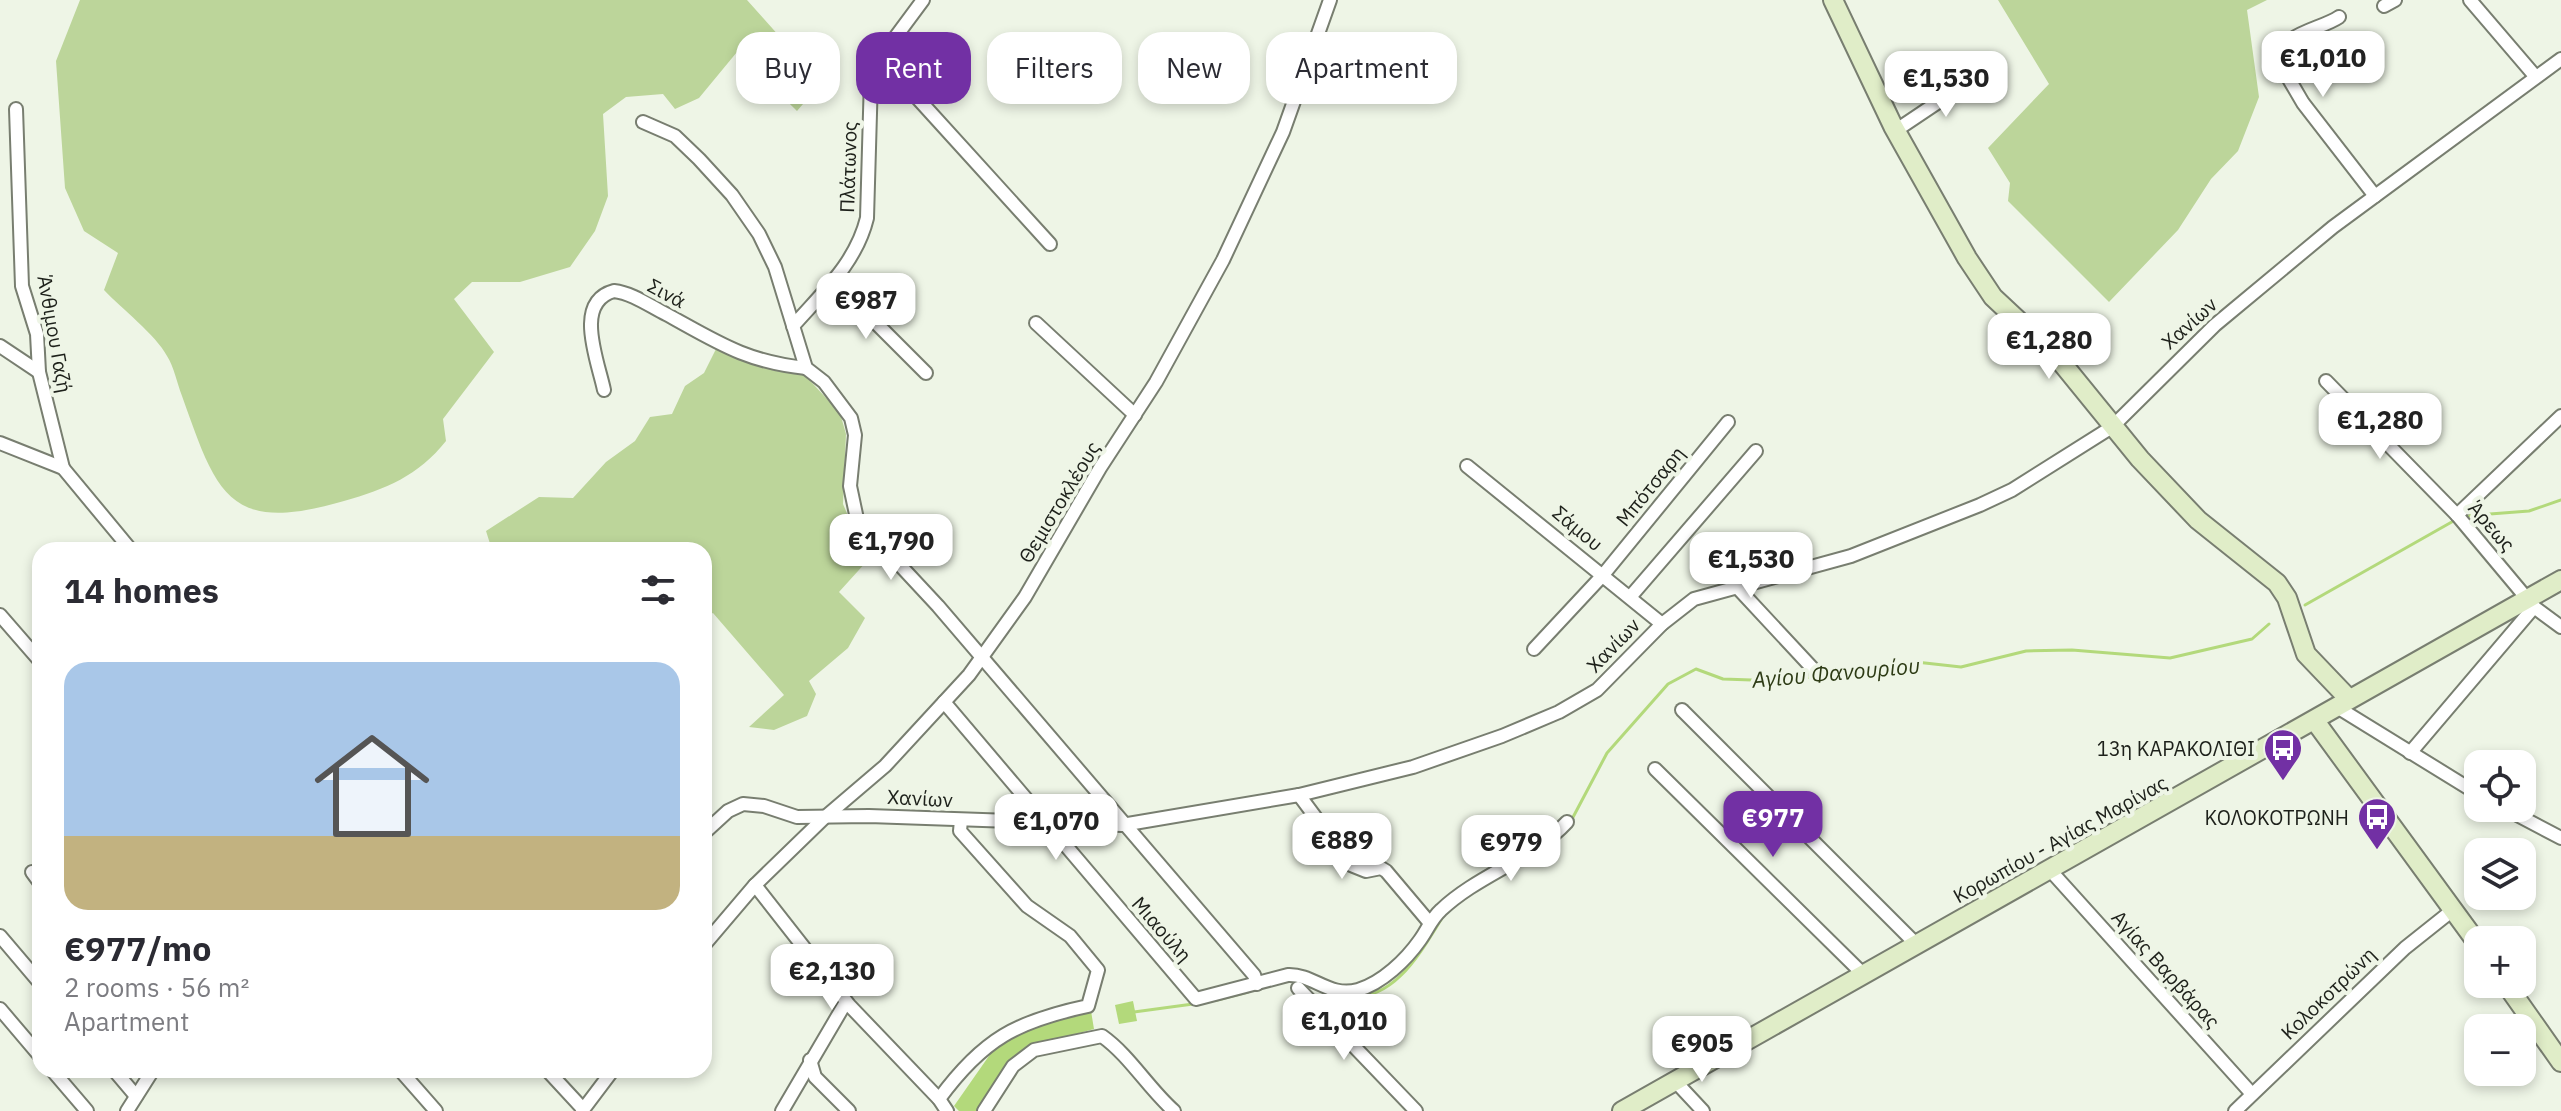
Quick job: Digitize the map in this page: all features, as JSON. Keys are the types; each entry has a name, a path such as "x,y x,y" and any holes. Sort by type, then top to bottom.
{"street":[{"name":"Πλάτωνος","path":"899,32 923,0"},
{"name":"Θεμιστοκλέους","path":"712,936 755,885 824,818 885,766 944,702 1029,590 1135,415 1223,260 1298,96 1330,0"},
{"path":"1833,0 1895,131 1967,258 1993,297 2057,357 2112,427 2198,520 2277,583 2287,598 2306,654 2343,703 2410,753 2464,786"},
{"path":"2470,0 2535,76"},
{"path":"2339,17 2322,29 2289,40 2281,50 2279,62 2303,103 2375,196"},
{"name":"Χανίων","path":"712,826 728,811 743,804 764,806 797,817 1122,825 1299,795 1471,749 1559,712 1597,690 1662,624 1694,599 1735,585 1851,556 1980,505 2012,490 2112,427 2215,325 2375,196 2561,59"},
{"path":"1895,131 1977,76"},
{"name":"Πλάτωνος","path":"793,326 857,253 867,218 870,104"},
{"path":"923,104 1050,244"},
{"name":"Άνθιμου Γαζή","path":"16,109 22,286 37,334 39,372 63,468"},
{"path":"643,122 675,136 732,195 759,234 775,267 806,368 824,382 851,418 855,435 850,486 857,519 981,657 1122,825 1254,975 1257,984 1298,975 1329,991 1359,990 1392,969 1421,939 1429,922 1489,875 1542,845 1567,822"},
{"path":"834,281 926,373"},
{"name":"Σινά","path":"604,390 590,323 596,303 614,291 635,298 746,357 768,364 806,368"},
{"path":"1036,323 1135,415"},
{"path":"0,346 10,356 39,372"},
{"name":"Άρεως","path":"2326,381 2461,520 2531,602 2561,627"},
{"path":"2461,520 2561,416"},
{"name":"Μπότσαρη","path":"1534,649 1603,575 1728,422"},
{"path":"0,443 63,468 124,542"},
{"path":"1631,596 1756,451"},
{"name":"Σάμου","path":"1467,466 1662,624"},
{"name":"Κορωπίου - Αγίας Μαρίνας","path":"1622,1111 2343,703 2531,602 2561,580"},
{"path":"1735,585 1815,671"},
{"path":"2410,753 2531,602"},
{"path":"0,615 32,652"},
{"name":"Μιαούλη","path":"944,702 1196,999 1257,984"},
{"path":"1682,710 1917,945"},
{"path":"2315,721 2466,926"},
{"path":"1655,769 1864,975"},
{"path":"1299,795 1351,865 1366,871 1381,868 1386,871 1429,922"},
{"path":"939,1099 991,1043 1012,1028 1039,1017 1088,1006 1097,983 1095,965 1070,936 1027,906 974,849 960,831 961,820"},
{"path":"2531,822 2561,838"},
{"name":"Αγίας Βαρβάρας","path":"2050,870 2252,1094"},
{"path":"755,885 846,1002 947,1111"},
{"name":"Κολοκοτρώνη","path":"2235,1111 2405,948 2454,909"},
{"path":"0,936 32,974"},
{"path":"1298,988 1416,1111"},
{"path":"2516,998 2561,1062"},
{"path":"782,1111 846,1002"},
{"path":"0,1009 32,1047"},
{"path":"984,1111 1013,1066 1034,1050 1102,1036 1119,1048 1141,1079 1174,1111"},
{"path":"810,1060 815,1077 849,1111"},
{"path":"59,1078 87,1111"},
{"path":"118,1078 131,1106"},
{"path":"131,1106 148,1078"},
{"path":"407,1078 436,1111"},
{"path":"554,1078 582,1110 607,1078"},
{"path":"1675,1081 1703,1111"}],"shaded area":[{"path":"80,0 747,0 776,32 736,32 736,53 699,98 675,109 663,94 626,97 603,114 608,196 595,231 570,267 520,282 472,282 454,299 494,352 443,419 446,441 435,453 400,480 374,491 305,510 275,513 251,509 233,498 218,481 194,430 167,356 147,331 104,290 118,253 84,231 65,188 56,61"},
{"path":"1998,0 2267,0 2247,10 2259,97 2238,151 2211,179 2178,230 2109,302 2008,201 2010,183 1988,148 2049,84"},
{"path":"790,104 803,104 797,111"},
{"path":"716,349 775,371 802,372 840,413 846,434 843,504 852,525 877,550 839,592 865,618 848,648 809,681 816,694 807,716 774,730 749,727 784,695 712,613 712,542 489,542 486,531 539,497 573,498 606,462 635,441 650,417 672,414 685,386 704,373"},
{"path":"1133,1001 1137,1021 1119,1024 1115,1005"},
{"path":"1091,1011 1094,1029 1042,1043 977,1111 959,1111 954,1106 991,1053 1020,1027"}],"waterway":[{"name":"Αγίου Φανουρίου","path":"2464,516 2529,511 2561,500"},
{"name":"Αγίου Φανουρίου","path":"2305,605 2457,519"},
{"name":"Αγίου Φανουρίου","path":"1571,821 1607,753 1668,684 1696,669 1723,679 1782,681 1916,662 1961,667 2026,651 2072,650 2170,658 2252,639 2269,624"},
{"name":"Αγίου Φανουρίου","path":"1349,997 1366,996 1394,981 1417,957 1444,915"},
{"name":"Αγίου Φανουρίου","path":"1217,1000 1248,992"},
{"name":"Αγίου Φανουρίου","path":"1134,1012 1193,1004"}],"place":[{"name":"13η ΚΑΡΑΚΟΛΙΘΙ","path":"2283,782"},
{"name":"ΚΟΛΟΚΟΤΡΩΝΗ","path":"2377,851"}]}
